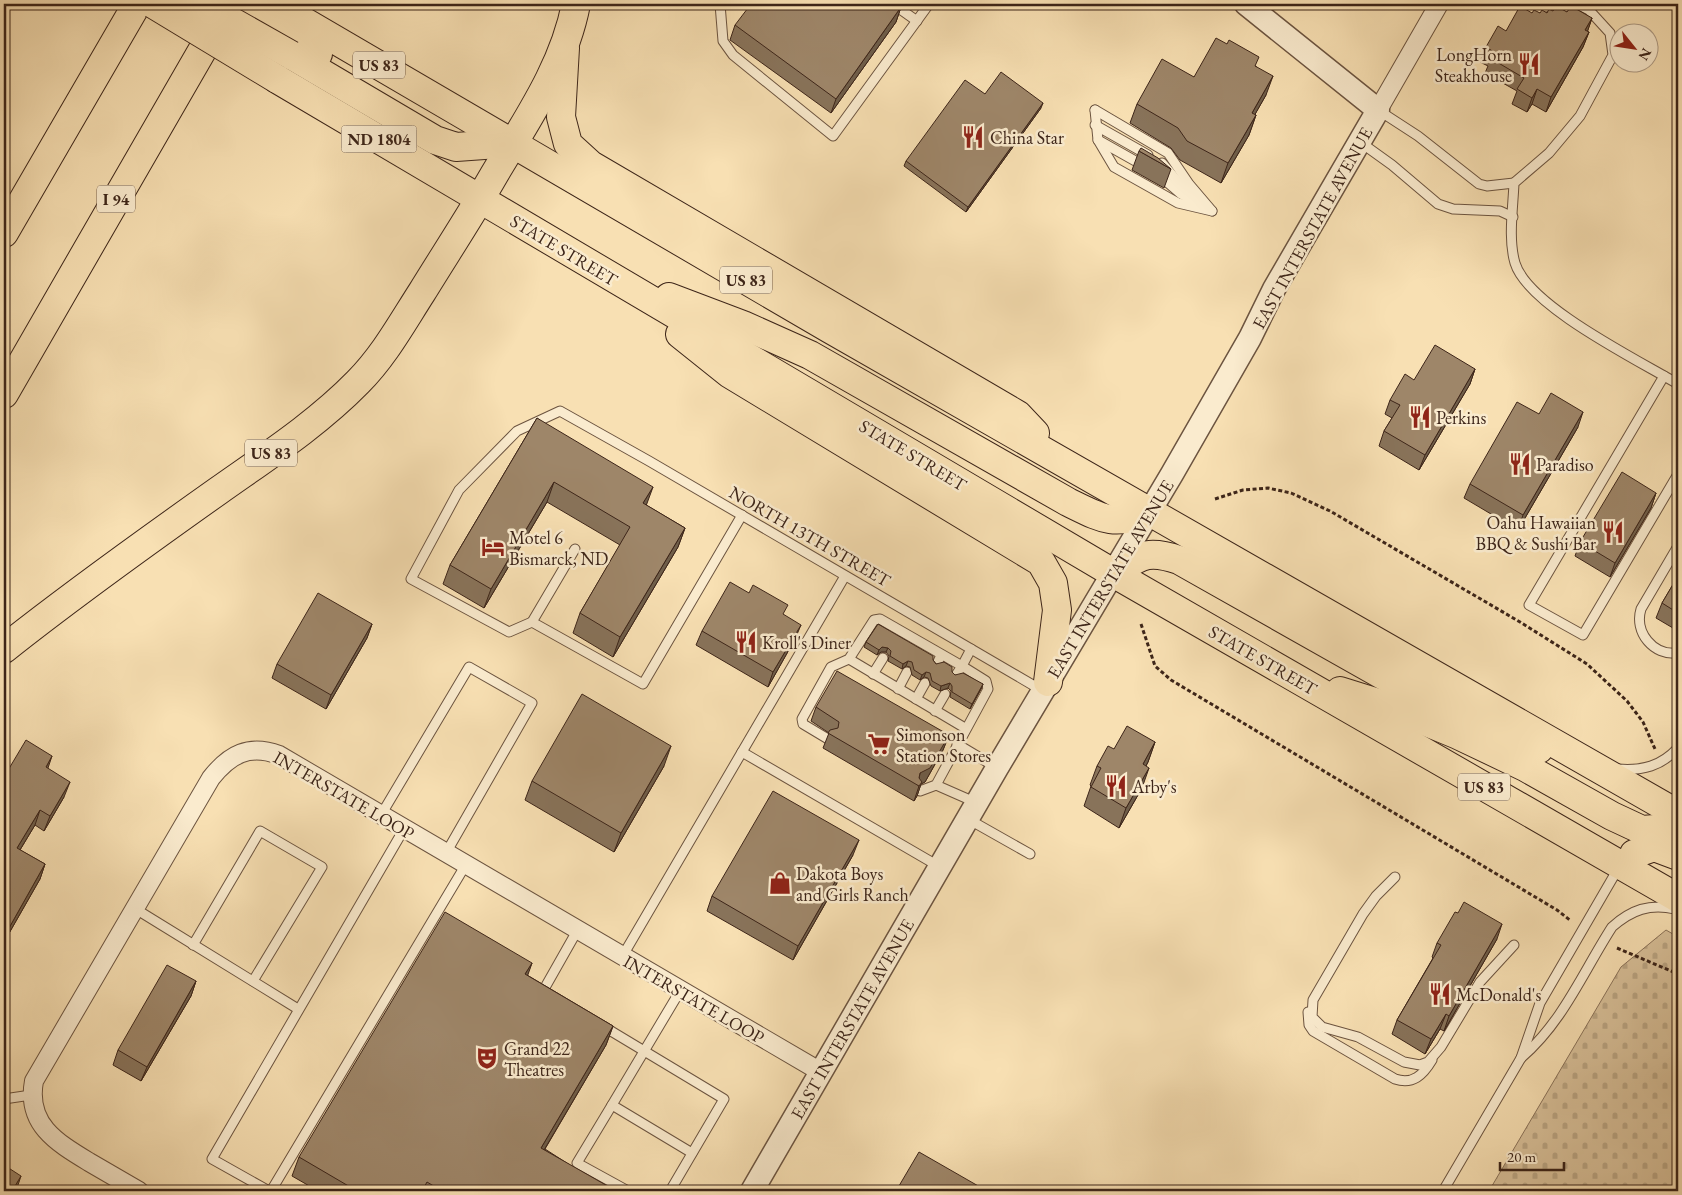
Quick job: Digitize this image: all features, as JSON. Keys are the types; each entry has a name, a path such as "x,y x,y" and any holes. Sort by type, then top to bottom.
{"highway":[{"path":"4,233 137,4"},
{"name":"STATE STREET","path":"153,4 480,200 1113,573 1291,676 1627,860 1678,898"},
{"path":"201,4 299,41"},
{"path":"229,4 299,41 435,140 456,147 513,143"},
{"name":"I 94","path":"4,394 229,4"},
{"name":"US 83","path":"274,4 299,41 450,106 1059,461 1597,768 1675,821"},
{"path":"480,200 558,62 576,4"},
{"path":"566,39 562,117 568,144 591,165 1018,415 1059,461"},
{"name":"US 83","path":"4,649 59,605 290,440 339,401 376,361 480,200"},
{"path":"620,282 676,299 743,325 810,355 1068,502 1098,517 1115,521 1135,518 1149,512"},
{"path":"620,282 730,374 1041,562 1053,583 1056,610 1046,686"},
{"path":"1113,573 1141,556 1159,553 1179,560 1441,708 1514,742 1597,768"},
{"path":"1291,676 1388,706 1458,734 1526,767 1612,816 1642,830 1675,821"},
{"path":"1627,860 1654,847 1678,856"}],"street":[{"name":"EAST INTERSTATE AVENUE","path":"752,1191 941,868 997,768 1250,338 1274,289 1378,110 1246,4"},
{"path":"1378,110 1439,4"},
{"name":"INTERSTATE LOOP","path":"32,1096 40,1067 211,778 230,758 241,752 266,750 279,755 821,1072"},
{"path":"32,1096 34,1110 50,1136 72,1152 139,1191"}],"lane":[{"path":"720,4 723,41 733,55 833,136 929,4"},
{"path":"894,4 917,21"},
{"path":"1378,110 1418,136 1479,184 1487,186 1514,183 1549,153 1580,116 1613,55 1610,33 1588,10 1577,4"},
{"path":"1095,110 1168,152 1189,184 1212,211 1178,203 1114,167 1098,140 1095,110"},
{"path":"1095,125 1162,163 1185,190 1212,211"},
{"path":"1098,140 1155,172 1181,194 1212,211"},
{"path":"1359,142 1392,165 1438,204 1453,209 1500,211 1513,217"},
{"path":"1514,183 1515,262 1522,278 1535,293 1575,322 1678,384"},
{"path":"1664,376 1528,605 1584,635 1678,474"},
{"name":"NORTH 13TH STREET","path":"532,622 509,632 410,578 459,490 517,431 560,411 971,649 1046,686"},
{"path":"575,549 532,622 644,684 742,515"},
{"path":"1678,546 1638,617 1639,627 1644,638 1664,652 1678,653"},
{"path":"622,957 845,576"},
{"path":"828,739 804,724 802,719 831,667 849,659 874,620 880,619 986,681 988,689 965,728 936,785 920,791"},
{"path":"894,639 899,630"},
{"path":"918,653 923,644"},
{"path":"956,675 971,649"},
{"path":"937,664 942,655"},
{"path":"873,674 883,658"},
{"path":"849,659 965,728"},
{"path":"381,815 469,666 532,703 446,853"},
{"path":"898,689 907,672"},
{"path":"916,699 925,683"},
{"path":"935,711 945,694"},
{"path":"957,744 997,768"},
{"path":"1597,768 1633,770 1650,768 1661,763 1678,748"},
{"path":"742,752 941,868"},
{"path":"936,785 1030,854"},
{"path":"1443,1191 1521,1058 1540,1003 1627,860 1675,821"},
{"path":"404,829 212,1160 270,1191 466,866"},
{"path":"194,945 260,831 322,867 253,981"},
{"path":"1395,877 1376,896 1363,914 1313,1000 1307,1018 1313,1031 1389,1076 1402,1081 1415,1079 1426,1070 1480,982 1514,945"},
{"path":"1521,1058 1537,1044 1561,1015 1612,927 1625,916 1638,910 1651,907 1678,909"},
{"path":"134,908 298,1009"},
{"path":"560,1001 543,991 577,931"},
{"path":"628,1191 578,1163 680,991"},
{"path":"1313,1000 1312,1017 1322,1027 1358,1037 1412,1065 1428,1062 1435,1056"},
{"path":"594,1021 724,1099 670,1191"},
{"path":"4,1099 32,1096"},
{"path":"612,1105 692,1153"}],"path":[{"path":"1215,500 1242,490 1268,488 1291,493 1330,511 1578,657 1608,680 1628,701 1643,722 1655,749"},
{"path":"1142,624 1153,661 1171,680 1557,910 1573,923"},
{"path":"1612,946 1678,974"}],"green space":[{"path":"1666,930 1678,937 1678,1191 1489,1191 1621,967"}],"building":[{"path":"751,4 896,4 901,7 836,99 735,25"},
{"name":"LongHorn Steakhouse","path":"1520,6 1532,13 1534,10 1540,13 1542,10 1547,13 1549,9 1553,11 1556,6 1567,12 1571,6 1592,18 1585,30 1589,32 1551,97 1537,89 1532,98 1517,89 1524,78 1490,58 1494,52 1486,47 1498,26 1506,31"},
{"path":"1216,38 1227,44 1229,40 1259,57 1255,66 1273,76 1252,113 1256,115 1228,163 1187,141 1178,128 1137,104 1162,59 1194,77"},
{"name":"China Star","path":"1001,72 1043,103 968,207 906,161 965,80 985,94"},
{"path":"1141,148 1158,158 1171,169 1139,151"},
{"name":"Perkins","path":"1435,345 1475,369 1425,455 1384,431 1400,405 1390,400 1405,374 1414,380"},
{"name":"Paradiso","path":"1551,393 1583,412 1523,515 1470,484 1517,402 1539,414"},
{"name":"Motel 6 Bismarck, ND","path":"537,418 653,487 643,503 685,528 620,637 580,613 630,527 554,482 491,589 450,565"},
{"name":"Oahu Hawaiian BBQ & Sushi Bar","path":"1622,472 1656,493 1615,563 1580,542"},
{"path":"1678,576 1678,613 1662,603"},
{"name":"Kroll's Diner","path":"730,582 749,593 753,585 788,605 783,614 801,625 773,672 702,631"},
{"path":"318,593 372,624 331,695 277,664"},
{"name":"Simonson Station Stores","path":"878,624 933,656 936,664 944,662 952,667 952,672 955,675 963,673 983,684 972,704 952,692 950,683 941,686 932,681 930,673 926,672 922,675 914,670 912,662 908,661 903,664 890,656 891,651 888,648 882,647 879,650 866,642"},
{"name":"Simonson Station Stores","path":"837,671 949,735 930,768 920,773 919,778 922,782 919,786 828,733 830,730 838,728 839,722 816,707"},
{"path":"582,694 671,746 621,833 532,781"},
{"name":"Arby's","path":"1127,726 1155,742 1143,764 1149,768 1126,808 1091,787 1101,768 1097,766 1108,746 1114,749"},
{"path":"26,740 52,756 46,767 70,782 50,816 40,810 17,848 45,864 9,928 4,925 4,828 7,823 4,821 4,777"},
{"name":"Dakota Boys and Girls Ranch","path":"773,791 859,840 798,946 712,896"},
{"name":"McDonald's","path":"1464,902 1502,924 1449,1016 1446,1014 1431,1039 1397,1020 1441,945 1437,943 1455,912 1458,913"},
{"name":"Grand 22 Theatres","path":"445,912 532,963 525,974 613,1026 541,1148 611,1188 609,1191 442,1191 427,1182 422,1191 357,1191 299,1157"},
{"path":"167,965 196,981 147,1067 118,1050"},
{"path":"919,1152 987,1191 896,1191"},
{"path":"4,1165 21,1176 12,1191 4,1191"}],"place":[{"name":"LongHorn Steakhouse","path":"1529,64"},
{"name":"China Star","path":"973,137"},
{"name":"Perkins","path":"1420,417"},
{"name":"Paradiso","path":"1520,464"},
{"name":"Oahu Hawaiian BBQ & Sushi Bar","path":"1613,532"},
{"name":"Motel 6 Bismarck, ND","path":"493,547"},
{"name":"Kroll's Diner","path":"746,642"},
{"name":"Simonson Station Stores","path":"879,744"},
{"name":"Arby's","path":"1116,786"},
{"name":"Dakota Boys and Girls Ranch","path":"780,883"},
{"name":"McDonald's","path":"1440,994"},
{"name":"Grand 22 Theatres","path":"487,1058"}]}
